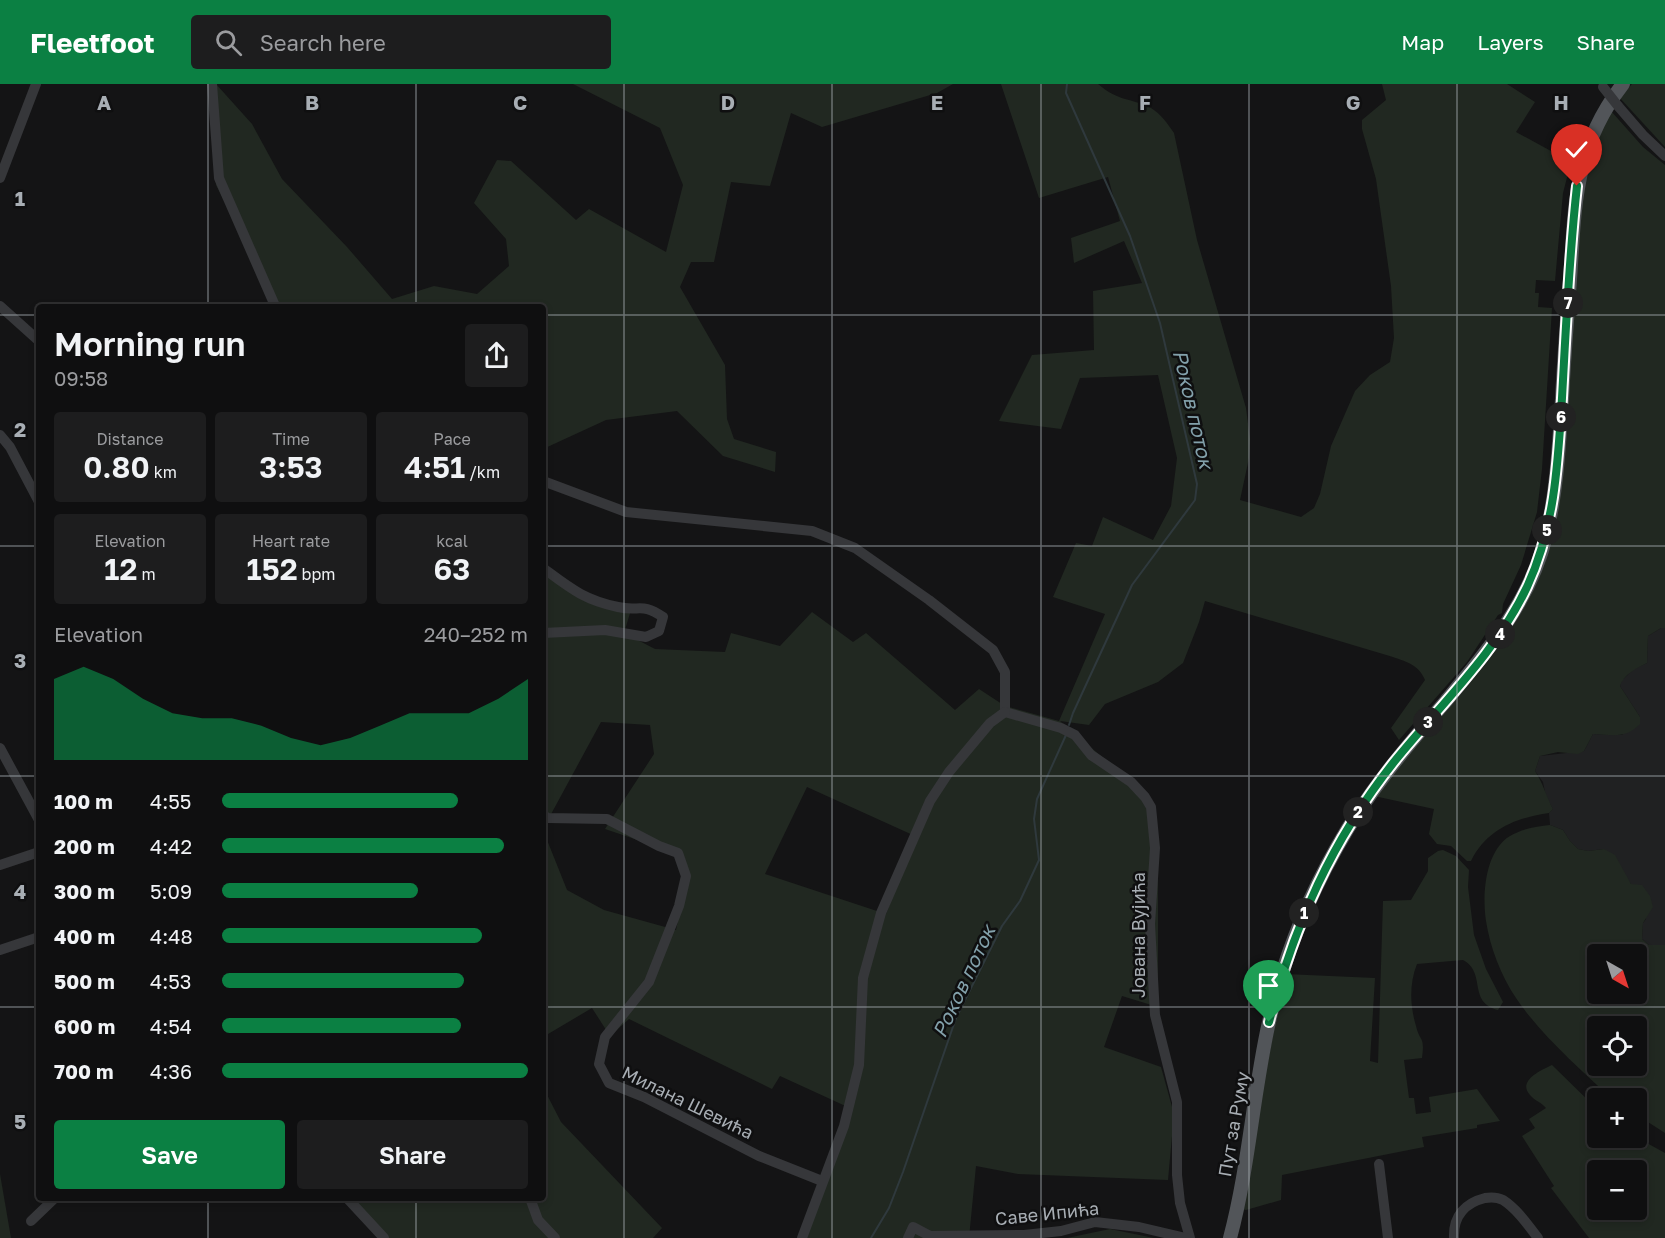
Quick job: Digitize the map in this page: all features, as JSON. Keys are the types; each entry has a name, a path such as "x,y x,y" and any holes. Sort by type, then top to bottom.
{"main road":[{"name":"Пут за Руму","path":"1230,1238 1269,1022 1287,959 1306,907 1338,844 1373,789 1503,630 1528,585 1542,550 1552,503 1558,454 1574,214 1579,174 1592,136 1614,95 1623,84"}],"street":[{"path":"0,178 36,84"},
{"path":"212,84 219,178 274,304"},
{"path":"1602,86 1634,126 1665,156"},
{"path":"0,306 36,338"},
{"path":"0,435 10,447 36,496"},
{"path":"546,482 626,512 812,531 855,548 930,600 993,650 1005,672 1005,712 990,723 949,772 930,801 881,913 863,978 859,1065 844,1126 802,1238"},
{"path":"546,570 584,598 620,608 649,608 663,617 659,631 646,638 605,630 546,633"},
{"name":"Јована Вујића","path":"1005,712 1060,728 1075,735 1091,755 1131,782 1151,807 1155,848 1150,924 1155,1015 1177,1102 1177,1175 1180,1203 1190,1238"},
{"path":"0,748 36,814"},
{"name":"Милана Шевића","path":"546,817 607,819 659,846 678,853 686,876 679,906 649,982 606,1037 599,1064 609,1083 644,1097 759,1156 822,1181"},
{"path":"0,865 36,853"},
{"path":"0,950 36,938"},
{"path":"1379,1164 1388,1238"},
{"path":"1454,1238 1459,1215 1464,1208 1476,1201 1491,1197 1503,1200 1538,1238"},
{"path":"31,1221 52,1201"},
{"path":"350,1201 384,1238"},
{"path":"531,1201 538,1220 555,1238"},
{"name":"Саве Ипића","path":"908,1238 913,1227 930,1236 1024,1234 1061,1231 1095,1222 1139,1227 1185,1238"}],"shaded area":[{"path":"208,84 216,84 252,124 282,179 347,247 392,299 434,286 477,294 509,266 506,239 474,203 497,160 511,161 576,220 589,209 666,252 683,185 660,128 573,84 953,84 937,93 822,127 791,113 770,186 731,182 714,262 691,262 680,287 725,365 727,419 734,439 776,452 775,472 723,456 677,411 606,420 546,448 546,304 276,304 216,185"},
{"path":"1001,84 1098,84 1118,97 1151,108 1164,119 1174,133 1197,240 1246,408 1250,439 1249,458 1240,500 1301,517 1314,508 1320,494 1331,446 1355,391 1370,375 1390,362 1394,338 1391,286 1376,179 1362,129 1362,120 1386,100 1382,84 1507,84 1535,102 1516,132 1571,162 1563,193 1555,281 1536,280 1535,293 1539,293 1538,307 1552,308 1542,469 1537,512 1521,565 1503,604 1502,613 1498,615 1467,662 1399,740 1391,728 1425,680 1416,667 1393,657 1205,601 1183,663 1158,682 1105,704 1089,725 1060,721 1122,774 1152,808 1158,866 1158,1007 1122,996 1104,1047 1161,1067 1174,1114 1168,1180 1018,1174 976,1166 969,1238 804,1238 852,1109 780,1076 772,1089 629,1019 610,1036 592,1008 546,1035 546,838 567,890 604,910 676,930 688,872 682,855 605,829 654,754 650,725 601,722 546,823 546,572 555,580 631,610 624,633 655,649 725,652 731,633 780,646 812,612 853,642 866,633 955,710 979,689 1005,706 1059,721 1105,614 1053,597 1076,543 1092,546 1103,517 1153,540 1171,506 1177,458 1158,375 1080,378 1061,429 999,421 1032,355 1094,350 1093,291 1142,283 1124,241 1074,263 1071,238 1120,221 1108,177 1039,198","holes":["807,787 915,836 886,914 765,874"]},
{"path":"1632,84 1665,84 1665,147 1620,98"},
{"path":"1611,111 1643,147 1665,165 1665,628 1648,636 1647,663 1635,669 1620,686 1640,717 1640,724 1624,734 1593,734 1584,751 1578,754 1558,752 1540,756 1535,771 1553,809 1549,813 1514,822 1494,833 1485,841 1471,861 1467,861 1451,846 1437,844 1429,834 1434,809 1374,796 1540,571 1579,211 1599,135"},
{"path":"1665,628 1665,945 1649,945 1642,939 1643,923 1646,919 1631,884 1604,849 1588,851 1578,849 1563,830 1550,825 1549,813 1553,809 1546,797 1543,782 1535,771 1540,756 1584,751 1593,734 1622,735 1640,717 1620,686 1622,680 1634,669 1647,663 1648,636"},
{"path":"1550,825 1563,830 1578,849 1588,851 1604,849 1615,855 1631,884 1642,885 1650,896 1653,907 1643,923 1642,939 1649,945 1665,945 1665,1133 1647,1121 1647,1088 1600,1088 1588,1076 1647,1076 1647,1016 1587,1016 1587,1075 1560,1050 1526,1012 1497,961 1488,931 1485,910 1485,887 1490,863 1495,852 1510,836 1535,827"},
{"path":"1443,850 1456,856 1469,870 1468,887 1474,935 1486,969 1503,1002 1498,1010 1483,1001 1474,972 1463,960 1417,964 1412,987 1412,1011 1423,1051 1422,1058 1404,1060 1409,1098 1414,1098 1416,1114 1431,1112 1429,1097 1477,1089 1500,1121 1477,1125 1477,1128 1422,1137 1424,1147 1282,1175 1281,1200 1246,1210 1239,1209 1285,974 1375,978 1370,1061 1378,1063 1383,901 1411,900 1428,871 1428,858"},
{"path":"1552,1065 1587,1099 1587,1148 1647,1148 1647,1143 1665,1153 1665,1238 1589,1238 1551,1188 1554,1186 1522,1136 1535,1128 1529,1119 1546,1108 1527,1090 1528,1081"},
{"path":"546,1093 561,1122 662,1228 653,1238 379,1238 347,1201 546,1201"},
{"path":"0,1174 11,1238 0,1238"},
{"path":"1110,1229 1154,1238 1067,1238"}],"waterway":[{"name":"Роков поток","path":"1067,84 1066,93 1130,236 1160,323 1197,484 1195,500 1132,585 1069,725"},
{"name":"Роков поток","path":"871,1238 889,1208 903,1172 956,1018 1002,926 1020,901 1039,860 1034,819 1037,799 1066,735"}],"route":[{"path":"1269,1022 1302,917 1338,844 1380,780 1471,672 1503,630 1537,565 1549,521 1558,454 1577,186"}]}
